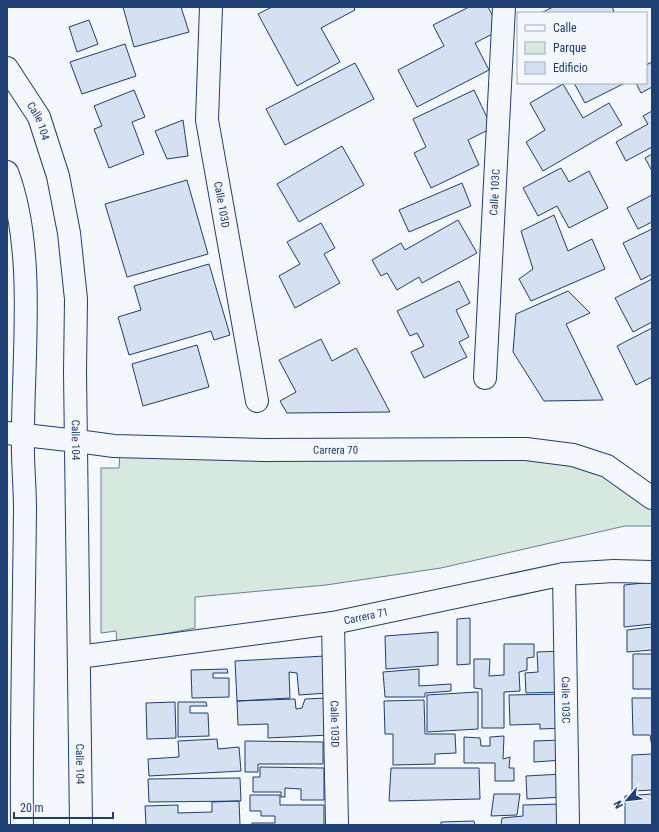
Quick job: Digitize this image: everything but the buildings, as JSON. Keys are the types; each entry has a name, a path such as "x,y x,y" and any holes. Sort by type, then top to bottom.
{"street":[{"name":"Calle 103D","path":"211,7 207,120 257,401"},
{"name":"Calle 103C","path":"485,378 504,7"},
{"name":"Calle 104","path":"7,68 40,117 58,176 69,233 76,299 75,372 81,825"},
{"path":"7,172 14,190 22,238 25,300 15,434 25,507 21,713 22,825"},
{"name":"Carrera 70","path":"15,434 114,446 263,450 526,449 572,455 607,466 652,498"},
{"name":"Carrera 71","path":"79,657 333,623 564,574 614,571 652,572"},
{"name":"Calle 103C","path":"564,574 568,825"},
{"name":"Calle 103D","path":"333,623 337,825"}],"green space":[{"path":"120,453 516,457 569,461 611,477 652,505 652,526 625,526 441,568 326,585 195,597 195,628 117,643 116,631 101,633 101,468 119,468"}]}
